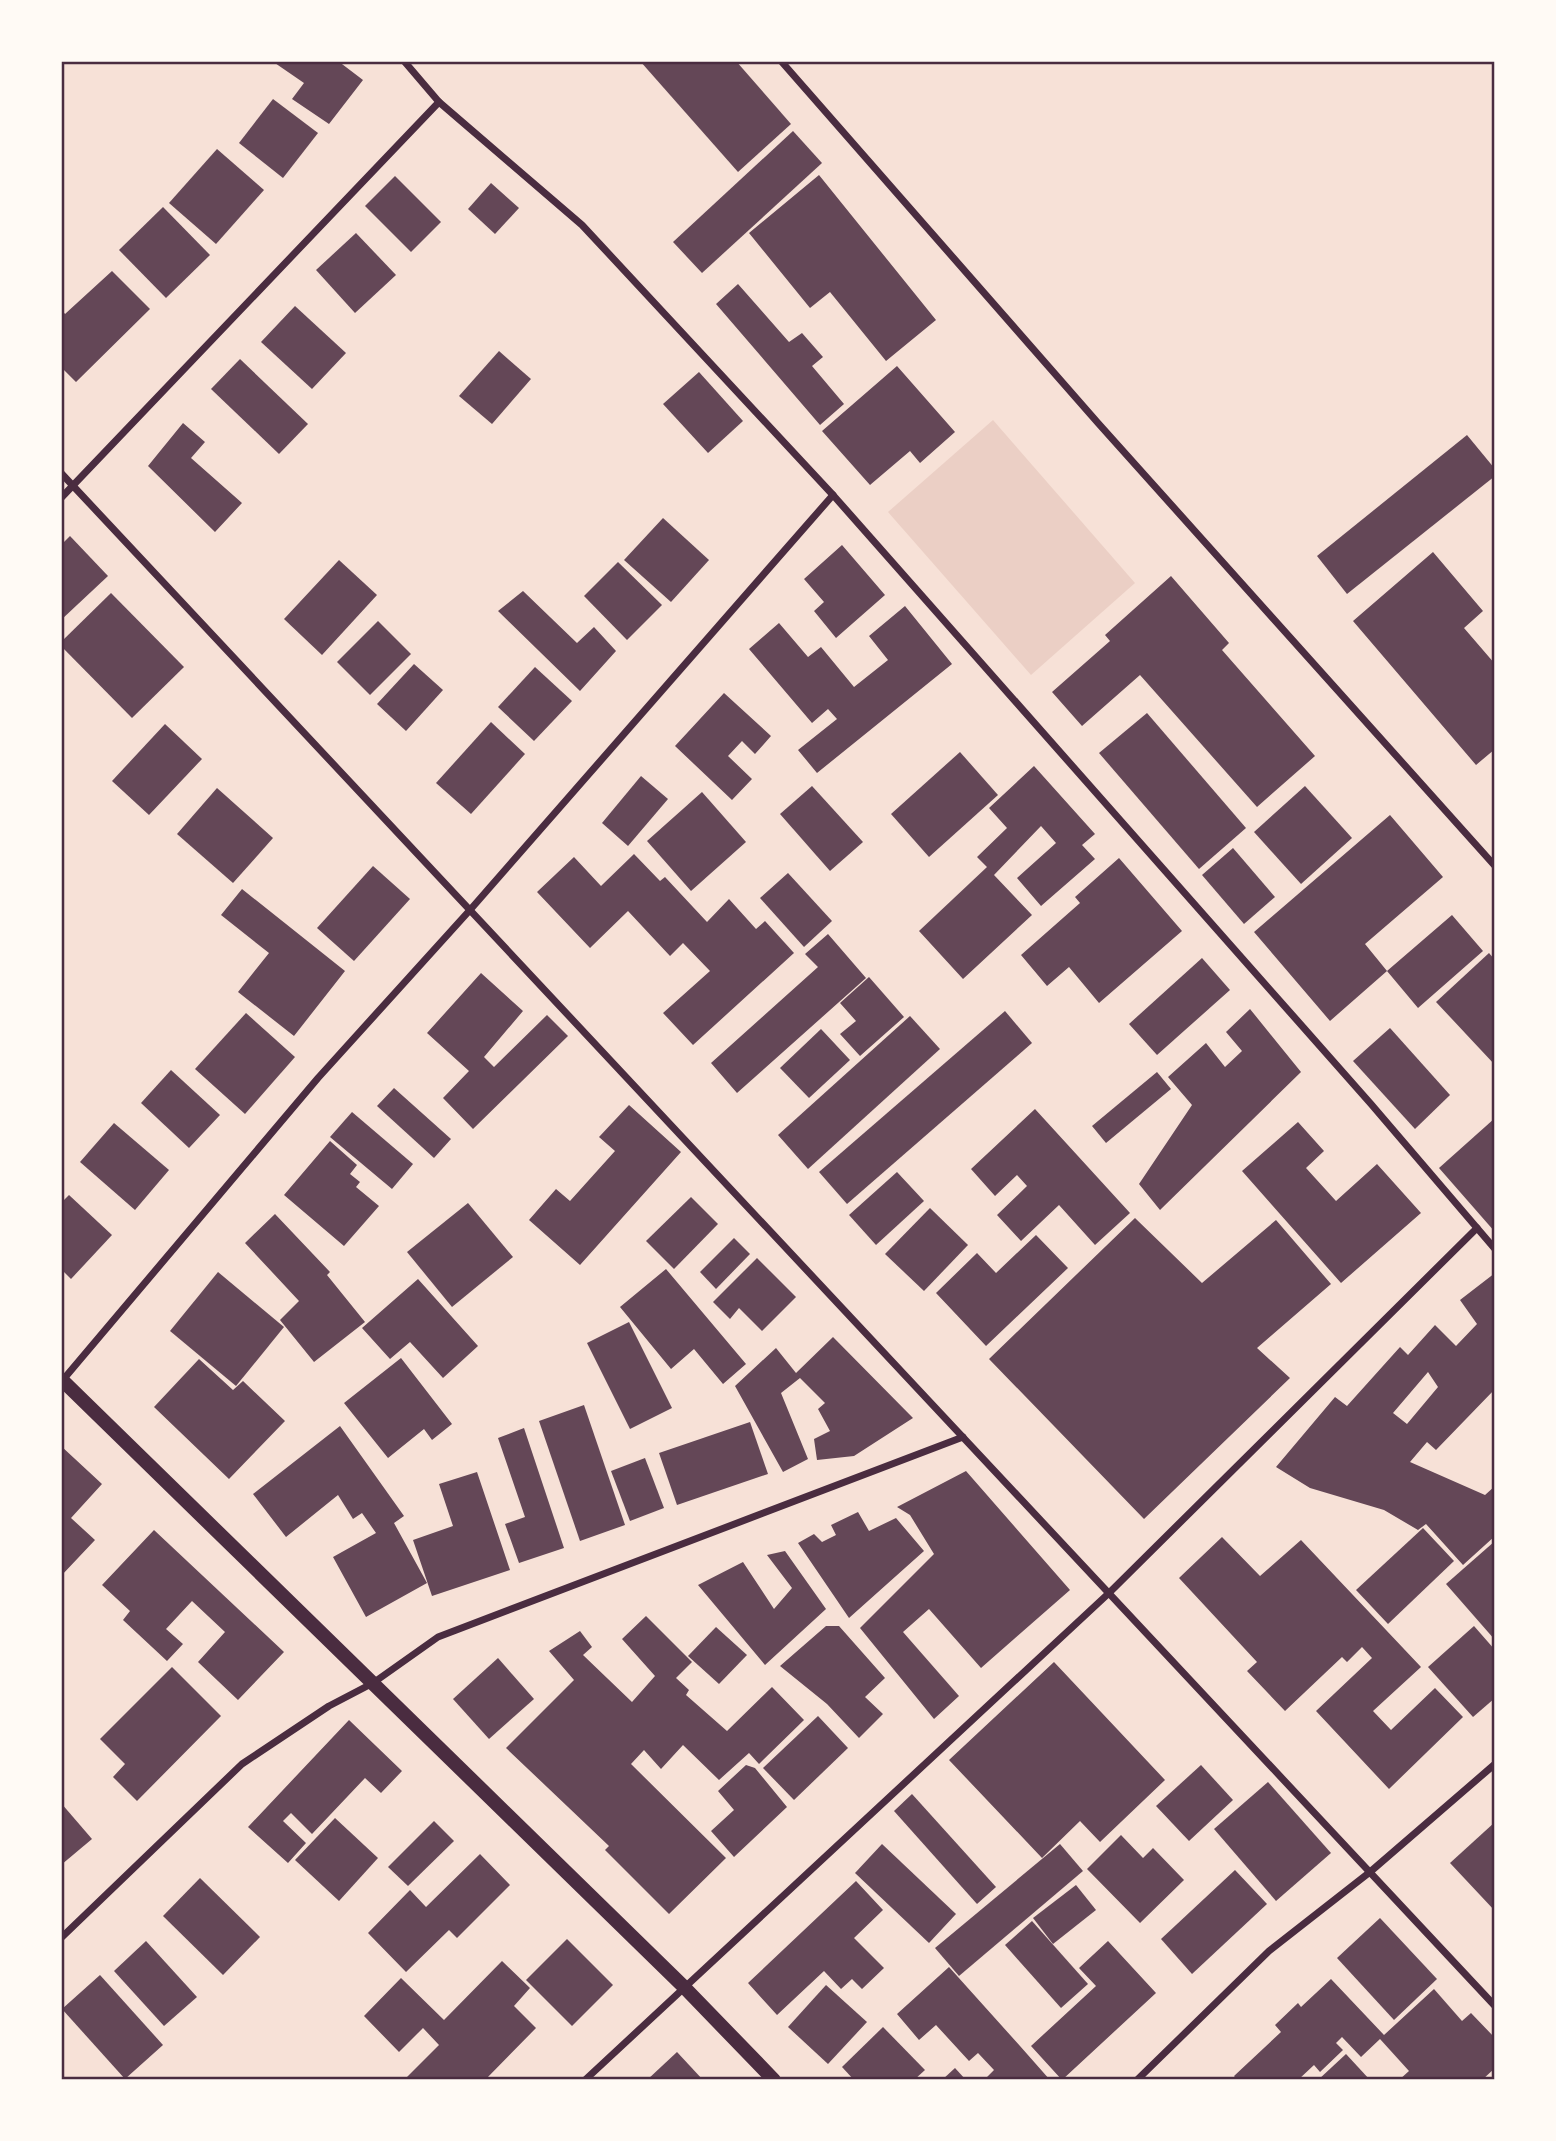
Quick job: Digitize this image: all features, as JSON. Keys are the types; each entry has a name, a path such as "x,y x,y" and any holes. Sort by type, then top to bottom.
{"main road":[{"path":"62,1381 684,1987 774,2080"}],"street":[{"path":"404,61 439,102 582,225 834,495 1495,1249"},
{"path":"780,61 1098,423 1495,866"},
{"path":"61,498 439,102"},
{"path":"61,473 1495,2006"},
{"path":"62,1381 318,1078 470,911 834,495"},
{"path":"585,2080 1109,1593 1477,1228"},
{"path":"61,1938 242,1764 329,1706 373,1683 438,1637 963,1437"},
{"path":"1137,2080 1269,1951 1370,1872 1495,1764"}],"shaded area":[{"path":"993,420 1135,583 1031,675 888,512"}],"building":[{"path":"272,61 338,61 363,80 329,124 292,99 304,83"},
{"path":"640,61 736,61 791,124 738,172"},
{"path":"273,99 318,133 283,178 239,143"},
{"path":"793,131 822,163 702,273 673,242"},
{"path":"217,149 264,190 216,244 169,203"},
{"path":"819,175 936,320 886,361 830,292 810,308 749,233"},
{"path":"395,176 441,222 411,252 365,206"},
{"path":"491,183 519,208 495,234 468,209"},
{"path":"163,207 210,255 166,298 119,250"},
{"path":"356,233 396,275 355,313 316,270"},
{"path":"112,271 150,309 76,382 61,367 61,309 65,314"},
{"path":"738,284 789,342 802,333 823,357 812,366 844,404 820,425 716,304"},
{"path":"295,306 346,353 312,389 261,342"},
{"path":"499,351 531,379 492,424 459,396"},
{"path":"240,359 308,424 279,454 211,389"},
{"path":"897,366 955,432 920,463 910,451 870,485 822,431"},
{"path":"699,372 743,421 708,453 663,404"},
{"path":"183,423 205,442 191,458 242,503 215,532 148,466"},
{"path":"1467,435 1495,469 1495,476 1347,594 1317,556"},
{"path":"663,518 709,560 671,602 624,560"},
{"path":"70,536 108,576 61,620 61,545"},
{"path":"842,545 885,595 836,638 814,611 824,602 804,579"},
{"path":"1433,552 1483,611 1464,628 1495,664 1495,749 1476,765 1353,621"},
{"path":"339,560 377,595 322,655 284,619"},
{"path":"618,562 662,605 627,640 584,596"},
{"path":"1171,576 1229,643 1222,650 1315,756 1257,807 1140,675 1082,726 1052,692 1110,641 1105,635"},
{"path":"523,591 577,643 594,627 616,651 580,691 498,611"},
{"path":"111,593 184,667 132,718 61,646 61,642"},
{"path":"905,606 952,664 817,773 798,750 837,719 828,709 812,723 749,649 779,623 808,657 821,647 854,687 888,660 869,636"},
{"path":"378,621 411,654 370,695 337,662"},
{"path":"414,664 443,690 406,731 377,704"},
{"path":"535,667 572,701 534,741 498,707"},
{"path":"724,693 771,736 755,754 742,741 728,756 752,779 732,800 675,746"},
{"path":"1147,713 1246,828 1199,869 1099,753"},
{"path":"491,722 525,754 471,814 436,783"},
{"path":"165,724 202,759 149,815 112,781"},
{"path":"960,752 998,795 929,857 891,814"},
{"path":"1034,766 1095,834 1082,845 1095,859 1041,906 1017,878 1056,843 1041,826 994,875 1032,915 963,979 919,931 987,867 977,857 1007,828 989,808"},
{"path":"641,776 668,799 628,846 602,823"},
{"path":"812,786 863,842 830,871 780,814"},
{"path":"1305,786 1352,838 1301,884 1254,832"},
{"path":"217,788 273,838 233,883 177,834"},
{"path":"702,792 746,842 691,891 647,841"},
{"path":"1390,815 1443,877 1365,944 1387,971 1330,1021 1254,932"},
{"path":"1233,848 1275,897 1244,924 1202,875"},
{"path":"634,854 660,881 665,877 707,922 729,899 756,929 765,921 794,953 693,1045 663,1013 710,971 683,943 670,956 628,911 590,948 537,892 574,857 601,886"},
{"path":"1119,858 1182,931 1099,1003 1069,967 1047,986 1021,955 1080,903 1075,897"},
{"path":"373,866 410,899 354,961 317,928"},
{"path":"788,873 832,921 804,947 760,898"},
{"path":"242,889 345,971 294,1036 238,992 269,953 221,915"},
{"path":"1452,915 1483,951 1418,1008 1387,971"},
{"path":"828,934 866,978 737,1093 711,1063 818,967 805,954"},
{"path":"1489,953 1495,960 1495,1065 1436,1002"},
{"path":"1202,958 1230,990 1157,1055 1129,1024"},
{"path":"481,973 523,1011 484,1057 494,1067 547,1015 568,1036 473,1129 443,1098 469,1071 427,1033"},
{"path":"869,977 904,1017 860,1056 840,1034 856,1021 840,1003"},
{"path":"1250,1009 1301,1072 1160,1210 1139,1184 1192,1105 1168,1077 1206,1043 1225,1067 1242,1051 1226,1032"},
{"path":"1005,1011 1032,1043 847,1204 819,1172"},
{"path":"246,1013 295,1057 245,1114 195,1069"},
{"path":"910,1016 940,1049 808,1169 778,1135"},
{"path":"1390,1028 1450,1095 1415,1129 1353,1061"},
{"path":"821,1029 850,1060 809,1098 780,1068"},
{"path":"171,1070 220,1115 189,1148 141,1103"},
{"path":"1157,1072 1171,1089 1106,1143 1092,1126"},
{"path":"394,1088 451,1139 434,1158 377,1106"},
{"path":"629,1105 681,1152 580,1265 529,1220 556,1189 570,1201 615,1151 599,1137"},
{"path":"1035,1109 1130,1213 1095,1245 1059,1205 1021,1241 997,1215 1027,1186 1017,1175 995,1196 971,1169"},
{"path":"352,1112 413,1164 392,1189 330,1137"},
{"path":"1495,1118 1495,1232 1439,1168"},
{"path":"1298,1122 1324,1151 1306,1168 1336,1201 1377,1164 1421,1213 1341,1283 1242,1171"},
{"path":"114,1123 169,1170 135,1210 80,1162"},
{"path":"330,1141 357,1165 350,1174 360,1182 356,1187 379,1206 344,1246 284,1195"},
{"path":"897,1172 924,1201 876,1245 849,1215"},
{"path":"69,1195 112,1235 71,1279 61,1269 61,1203"},
{"path":"691,1197 718,1224 674,1269 646,1241"},
{"path":"468,1203 513,1257 452,1307 407,1252"},
{"path":"930,1208 968,1245 924,1291 885,1254"},
{"path":"275,1214 330,1272 327,1275 365,1322 314,1362 280,1320 299,1301 245,1243"},
{"path":"1135,1218 1202,1283 1276,1220 1331,1284 1257,1348 1290,1378 1144,1519 989,1359"},
{"path":"1036,1235 1068,1268 986,1346 936,1293 977,1253 996,1273"},
{"path":"734,1238 750,1254 716,1289 700,1272"},
{"path":"757,1258 796,1297 762,1331 739,1308 730,1319 713,1302"},
{"path":"666,1269 746,1364 723,1384 694,1349 671,1369 620,1307"},
{"path":"218,1272 284,1327 236,1386 170,1331"},
{"path":"1495,1273 1495,1389 1436,1450 1427,1442 1410,1462 1485,1495 1495,1486 1495,1536 1463,1565 1426,1524 1418,1530 1384,1510 1310,1488 1276,1467 1335,1397 1347,1406 1400,1347 1408,1355 1435,1325 1456,1346 1477,1324 1460,1300","holes":["1428,1372 1438,1387 1407,1424 1393,1413"]},
{"path":"418,1279 478,1346 443,1378 410,1342 390,1359 362,1328"},
{"path":"629,1322 672,1408 630,1429 587,1343"},
{"path":"833,1337 913,1418 854,1456 817,1460 814,1439 830,1431 818,1409 825,1403 800,1378 781,1393 808,1459 783,1472 735,1386 776,1348 796,1373"},
{"path":"401,1358 452,1424 432,1440 424,1429 388,1458 344,1403"},
{"path":"199,1359 233,1390 243,1381 285,1421 229,1479 154,1407"},
{"path":"584,1405 625,1525 580,1541 539,1421"},
{"path":"750,1422 768,1474 677,1505 659,1453"},
{"path":"340,1426 404,1516 394,1523 427,1583 366,1617 333,1557 376,1533 362,1513 353,1519 338,1495 286,1537 253,1494"},
{"path":"524,1428 564,1548 519,1563 505,1524 525,1517 498,1438"},
{"path":"61,1446 102,1484 71,1518 95,1540 61,1576"},
{"path":"645,1458 664,1508 630,1521 611,1471"},
{"path":"966,1471 1070,1590 981,1668 929,1609 903,1632 959,1696 934,1719 860,1628 934,1554 910,1515 897,1507"},
{"path":"477,1472 510,1570 432,1596 413,1540 453,1526 439,1484"},
{"path":"858,1512 869,1531 896,1518 924,1551 849,1618 798,1543 814,1534 822,1542 836,1535 831,1525"},
{"path":"1423,1528 1454,1561 1388,1624 1356,1590"},
{"path":"154,1530 284,1652 238,1700 198,1662 225,1632 192,1601 166,1629 183,1644 167,1661 123,1620 130,1611 102,1585"},
{"path":"1222,1537 1260,1576 1301,1540 1421,1667 1373,1711 1391,1730 1435,1688 1463,1717 1389,1789 1316,1711 1372,1658 1362,1647 1347,1662 1342,1657 1285,1711 1247,1671 1257,1662 1179,1578"},
{"path":"1495,1541 1495,1640 1446,1584"},
{"path":"785,1551 826,1609 765,1665 698,1585 743,1562 774,1609 792,1588 767,1555"},
{"path":"646,1616 692,1662 676,1678 689,1690 686,1695 727,1731 772,1687 804,1720 759,1764 749,1753 719,1780 683,1745 661,1769 644,1750 631,1764 726,1858 669,1914 605,1850 609,1846 506,1748 574,1680 549,1651 580,1631 592,1647 583,1655 632,1702 655,1676 622,1639"},
{"path":"826,1626 839,1626 885,1678 865,1697 883,1714 859,1738 827,1704 780,1666"},
{"path":"1474,1626 1495,1650 1495,1698 1473,1717 1428,1667"},
{"path":"716,1627 747,1655 719,1684 688,1656"},
{"path":"498,1658 534,1699 489,1739 453,1699"},
{"path":"1054,1662 1165,1780 1100,1842 1080,1821 1042,1858 949,1760"},
{"path":"172,1667 221,1716 137,1801 113,1777 125,1764 100,1739"},
{"path":"818,1716 848,1748 794,1800 763,1768"},
{"path":"349,1720 402,1771 381,1793 365,1778 312,1834 291,1813 283,1821 306,1843 288,1863 248,1827"},
{"path":"746,1765 755,1768 787,1807 734,1857 711,1831 734,1810 718,1791"},
{"path":"1201,1765 1233,1800 1189,1841 1156,1806"},
{"path":"1268,1782 1331,1853 1276,1901 1214,1829"},
{"path":"912,1794 996,1887 977,1904 894,1811"},
{"path":"61,1803 92,1839 61,1865"},
{"path":"335,1818 378,1858 339,1901 295,1860"},
{"path":"434,1821 454,1841 408,1886 388,1867"},
{"path":"1495,1822 1495,1911 1450,1863"},
{"path":"1121,1835 1143,1858 1153,1848 1184,1880 1140,1923 1087,1869"},
{"path":"882,1844 956,1914 929,1943 855,1873"},
{"path":"1060,1844 1083,1871 959,1976 935,1948"},
{"path":"480,1854 510,1885 457,1938 449,1930 406,1972 368,1933 410,1890 426,1907"},
{"path":"1235,1870 1267,1904 1192,1974 1161,1939"},
{"path":"200,1878 260,1937 223,1975 163,1916"},
{"path":"856,1881 883,1910 854,1938 884,1968 862,1989 852,1979 841,1989 824,1971 777,2015 748,1983"},
{"path":"1076,1885 1096,1910 1053,1944 1033,1918"},
{"path":"1380,1918 1437,1979 1394,2020 1337,1958"},
{"path":"1032,1921 1088,1984 1061,2008 1005,1945"},
{"path":"567,1939 613,1985 572,2026 526,1980"},
{"path":"146,1941 197,1997 164,2026 114,1971"},
{"path":"1108,1941 1156,1993 1062,2080 1031,2046 1096,1986 1079,1968"},
{"path":"502,1961 530,1988 514,2006 536,2028 485,2080 404,2080 439,2045 423,2028 399,2052 364,2016 401,1978 444,2020"},
{"path":"949,1967 1050,2080 984,2080 994,2070 978,2053 969,2061 936,2025 919,2040 897,2014"},
{"path":"100,1975 163,2045 125,2079 62,2009"},
{"path":"1331,1979 1384,2035 1434,1989 1462,2021 1471,2013 1495,2038 1495,2068 1482,2080 1399,2080 1409,2071 1380,2039 1361,2057 1342,2037 1336,2043 1343,2050 1320,2072 1314,2065 1298,2080 1237,2080 1234,2076 1281,2032 1275,2025 1298,2003 1301,2007"},
{"path":"826,1985 867,2022 828,2064 788,2027"},
{"path":"883,2027 925,2070 914,2080 854,2080 842,2067"},
{"path":"677,2052 703,2080 647,2080"},
{"path":"1346,2054 1370,2080 1318,2080"},
{"path":"955,2068 966,2080 942,2080"}]}
